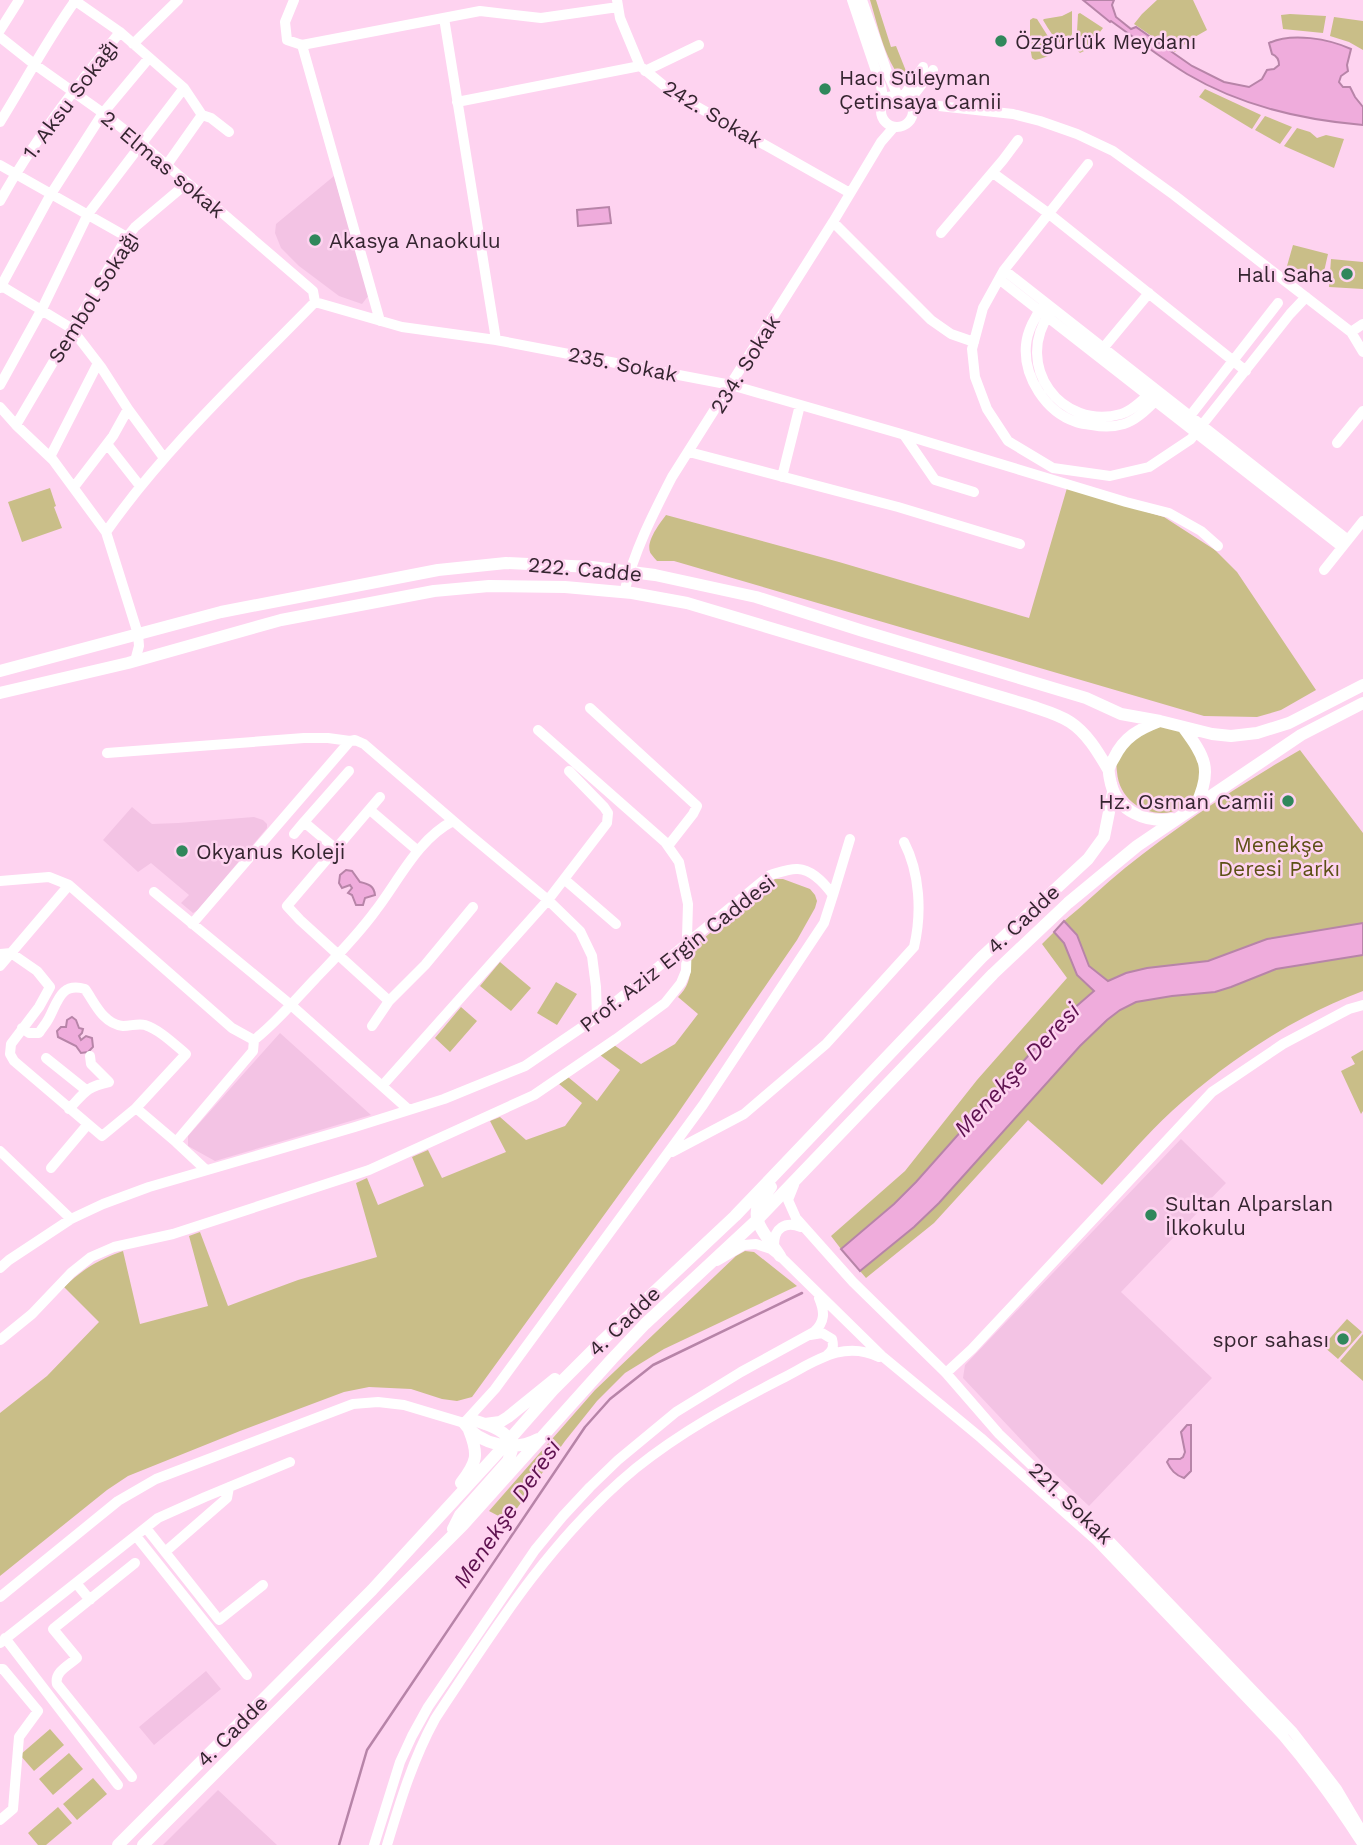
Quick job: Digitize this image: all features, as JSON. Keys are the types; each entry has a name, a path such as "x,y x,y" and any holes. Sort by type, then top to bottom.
{"main road":[{"name":"222. Cadde","path":"0,671 221,612 365,582 438,570 506,563 593,567 655,575 756,597 1086,698 1121,714 1160,721"},
{"name":"222. Cadde","path":"0,693 135,661 281,620 434,591 489,586 565,587 687,603 1028,705 1068,721 1082,732 1108,769"},
{"path":"1363,685 1289,723 1257,733 1231,736 1212,734 1160,721 1140,728 1126,738 1108,769 1113,792 1128,810 1143,818 1159,821 1175,819 1301,735 1363,703"},
{"path":"1183,727 1203,756 1206,772 1204,788 1196,805"},
{"name":"4. Cadde","path":"118,1845 335,1628 508,1444 552,1391 735,1216 982,957 1088,859 1104,837 1113,792"},
{"name":"4. Cadde","path":"143,1845 449,1539 645,1324 757,1220 993,974 1076,897 1175,819"},
{"path":"777,1251 757,1220 757,1210 793,1155"},
{"path":"485,1424 500,1422 508,1417 594,1349"},
{"path":"449,1539 460,1515 508,1461 513,1451 503,1433 473,1420 466,1426"},
{"path":"466,1426 508,1444 525,1446 541,1437"},
{"path":"438,1520 475,1463 476,1446 466,1426"}],"street":[{"path":"0,30 19,0"},
{"path":"133,44 178,0"},
{"path":"295,0 285,22 287,40 302,45 480,11 541,18 618,3"},
{"path":"852,0 884,102"},
{"path":"862,0 887,72 913,110 912,118"},
{"path":"0,122 74,1 120,32 184,88 202,115 211,118 229,132"},
{"name":"242. Sokak","path":"618,3 620,18 643,69 673,93 850,193"},
{"path":"444,18 496,340"},
{"name":"1. Aksu Sokağı","path":"0,201 15,173 120,32"},
{"name":"2. Elmas sokak","path":"2,42 141,143 313,291 315,302"},
{"path":"302,45 380,321"},
{"path":"457,102 643,69 699,46"},
{"path":"149,58 103,113 51,194 0,286 71,328 164,458"},
{"path":"905,99 928,69"},
{"path":"0,385 42,309 88,214 184,88"},
{"path":"939,106 912,118 905,126 894,127 884,121 881,109 890,97 939,106 1013,114 1077,134 1113,151 1351,332 1363,352"},
{"path":"166,166 202,115"},
{"name":"234. Sokak","path":"881,142 884,121"},
{"name":"234. Sokak","path":"624,593 629,572 649,521 672,477 881,142 894,127"},
{"path":"941,233 1018,140"},
{"path":"1088,164 1002,275 983,309 972,349 975,377 987,409 1008,441 1053,468 1110,475 1149,467 1191,439 1306,297"},
{"path":"0,165 127,237"},
{"path":"993,173 1048,213 1246,371"},
{"name":"Sembol Sokağı","path":"16,425 127,237 143,220 187,184"},
{"path":"833,222 931,320 951,334 974,342"},
{"path":"1002,275 1345,543"},
{"path":"1100,352 1149,293"},
{"path":"106,532 164,458 315,302"},
{"name":"235. Sokak","path":"315,302 402,327 496,340 731,385 1169,513 1201,531 1218,546"},
{"path":"1189,416 1278,303"},
{"path":"1046,309 1036,345 1037,366 1046,386 1060,401 1079,412 1099,416 1124,414 1155,395"},
{"path":"1351,332 1363,324"},
{"path":"50,457 98,363"},
{"path":"1155,395 1189,416 1199,430"},
{"path":"782,477 800,405"},
{"path":"0,407 50,457 106,532 138,634 139,646 135,661"},
{"path":"74,487 107,444 128,409"},
{"path":"1337,443 1363,411"},
{"path":"904,435 935,480 974,492"},
{"path":"107,444 140,486"},
{"path":"689,453 898,507 1020,544"},
{"path":"1324,570 1363,521"},
{"path":"590,708 697,806 694,814 668,846"},
{"path":"0,1340 32,1314 71,1273 91,1257 114,1247 196,1227 369,1170 534,1095 665,1003 686,971 688,904 679,862 665,842 538,730"},
{"path":"107,753 304,738 355,740 364,744 548,900 580,931 592,956 597,1017"},
{"path":"192,924 350,741"},
{"path":"294,834 349,771"},
{"path":"383,1086 548,900 601,833 608,818 604,807 569,771"},
{"path":"380,797 287,906 389,1001"},
{"path":"370,810 418,851"},
{"path":"176,1142 253,1051 254,1040 272,1025 338,955 375,912 418,851 442,827 453,821"},
{"path":"304,822 336,849"},
{"path":"0,1597 118,1501 156,1479 353,1404 378,1402 404,1405 466,1426 669,1154 824,923 850,839"},
{"path":"669,1154 744,1114 836,1034 914,947 919,913 913,859 904,842"},
{"name":"Prof. Aziz Ergin Caddesi","path":"2,1263 71,1219 103,1204 149,1187 443,1099 525,1066 597,1017 770,875 797,869 815,875 834,895"},
{"path":"0,881 49,877 69,885 232,1028 254,1040"},
{"path":"564,879 615,924"},
{"path":"0,966 69,885"},
{"path":"154,892 290,1005 409,1110"},
{"path":"372,1026 389,1001 425,965 473,906"},
{"path":"0,954 11,953 37,971 50,987 39,1007 22,1028 11,1044 10,1054 14,1061 103,1136 136,1108 186,1054 153,1028 142,1024 121,1026 110,1021 98,1012 85,989 75,986 60,995 39,1033 29,1033 22,1028"},
{"path":"946,1373 979,1342 1212,1092 1283,1044 1349,1009 1363,1005"},
{"path":"69,1109 86,1090 109,1082 91,1064 90,1056"},
{"path":"47,1058 86,1090"},
{"path":"136,1108 206,1170"},
{"path":"51,1168 88,1124"},
{"path":"0,1151 71,1219"},
{"name":"221. Sokak","path":"800,1176 788,1200 796,1218 881,1311 946,1373 999,1434 1104,1534 1293,1732 1337,1789 1363,1833"},
{"path":"777,1251 775,1235 782,1226 793,1223 805,1228"},
{"path":"712,1263 744,1245 756,1244 777,1251 890,1362 1097,1541 1283,1736 1310,1768 1363,1845"},
{"path":"374,1845 400,1762 412,1735 428,1707 536,1550 590,1487 676,1412 820,1327 824,1315 813,1289"},
{"path":"810,1335 822,1333 832,1339 834,1346 826,1356"},
{"path":"387,1845 407,1781 435,1719 521,1592 570,1531 618,1484 668,1444 728,1406 826,1356 839,1351 860,1350 890,1362"},
{"path":"118,1785 3,1641 158,1518 290,1462"},
{"path":"165,1552 227,1497 229,1487"},
{"path":"146,1528 219,1620 263,1585"},
{"path":"136,1536 247,1675"},
{"path":"132,1777 56,1681 57,1674 77,1658 53,1629 135,1563"},
{"path":"76,1583 89,1600"},
{"path":"0,1669 3,1669 38,1711 19,1737 13,1809 0,1820"}],"shaded area":[{"name":"Akasya Anaokulu","path":"334,176 369,295 362,304 339,296 299,266 281,248 275,233 276,224"},
{"name":"Okyanus Koleji","path":"132,807 152,824 254,817 263,820 267,828 193,913 181,903 189,895 151,863 138,872 103,840"},
{"path":"280,1033 371,1115 215,1161 188,1146 188,1136"},
{"path":"1181,1139 1226,1183 1121,1292 1212,1378 1089,1506 1040,1460 963,1378 965,1365"},
{"path":"206,1671 221,1689 154,1745 139,1727"},
{"path":"218,1790 277,1845 163,1845"}],"green space":[{"path":"870,0 876,0 891,47 896,46 908,76 907,83 888,57"},
{"path":"1157,0 1193,0 1207,30 1175,52 1134,24"},
{"path":"1072,11 1072,34 1066,47 1050,32 1043,20"},
{"path":"1080,13 1103,28 1086,50 1080,53 1076,49"},
{"path":"1281,15 1326,16 1323,33 1283,29"},
{"path":"1334,17 1363,21 1363,50 1330,36"},
{"path":"1037,19 1056,49 1050,55 1035,60 1030,47 1030,20"},
{"path":"1205,89 1261,115 1252,129 1199,97"},
{"path":"1265,116 1292,127 1280,144 1255,130"},
{"path":"1297,128 1310,132 1317,138 1326,135 1344,139 1334,168 1284,146"},
{"path":"1293,245 1328,254 1323,276 1287,266"},
{"name":"Halı Saha","path":"1331,259 1363,262 1363,289 1329,287"},
{"path":"50,488 62,528 22,542 8,502"},
{"path":"1067,488 1164,517 1215,550 1237,572 1316,690 1281,710 1257,717 1204,716 674,561 657,561 649,548 654,532 666,515 1029,618"},
{"path":"1150,726 1177,728 1204,761 1197,793 1176,811 1163,813 1138,806 1120,786 1116,767 1119,753"},
{"name":"Menekşe Deresi Parkı","path":"1300,750 1363,833 1363,923 1267,939 1208,961 1147,968 1108,981 1089,966 1077,935 1064,921 1167,836 1232,791"},
{"path":"775,879 783,879 810,889 815,895 815,908 797,940 676,1116 472,1397 457,1401 411,1389 369,1387 344,1392 240,1431 128,1476 0,1576 0,1413 47,1376 99,1322 64,1287 91,1266 123,1251 140,1324 208,1306 189,1236 200,1232 228,1306 298,1280 377,1257 356,1183 367,1178 378,1205 424,1186 412,1157 428,1150 442,1178 506,1152 490,1121 500,1117 526,1140 565,1126 582,1103 559,1084 568,1077 597,1101 620,1070 600,1055 614,1045 641,1064 675,1044 698,1014 678,997 688,982 690,958 694,949"},
{"path":"1054,932 1064,943 1077,975 1095,991 1045,1037 917,1182 841,1249 831,1236 905,1171 977,1080 1067,978 1042,944"},
{"path":"1363,955 1363,991 1286,1027 1215,1075 1163,1120 1102,1185 1028,1120 934,1223 866,1278 860,1271 939,1203 1080,1046 1120,1010 1136,1002 1215,992 1276,969"},
{"path":"500,962 531,988 511,1011 480,986"},
{"path":"556,982 577,994 557,1025 537,1013"},
{"path":"461,1007 477,1021 450,1052 435,1038"},
{"path":"1363,1050 1361,1114 1341,1071 1355,1064 1351,1057"},
{"path":"745,1251 754,1252 797,1286 664,1349 625,1373 597,1401 565,1441 508,1521 489,1511 595,1390 736,1256"},
{"name":"spor sahası","path":"1347,1319 1362,1332 1338,1359 1323,1346"},
{"name":"spor sahası","path":"1363,1334 1363,1381 1340,1361"},
{"path":"50,1729 64,1745 34,1771 20,1755"},
{"path":"69,1753 83,1769 53,1795 39,1779"},
{"path":"93,1778 107,1794 77,1820 63,1804"},
{"path":"58,1807 72,1823 46,1845 38,1845 28,1833"}],"water":[{"path":"1083,0 1114,0 1112,5 1116,17 1131,29 1136,27 1192,66 1224,82 1249,87 1262,79 1267,70 1279,65 1269,43 1299,37 1332,42 1351,49 1348,71 1341,76 1339,82 1343,87 1350,87 1363,107 1363,125 1295,115 1250,102 1207,85 1177,68"},
{"path":"609,207 611,223 578,226 577,210"},
{"path":"346,870 352,871 360,882 374,889 375,895 365,898 363,905 356,905 352,895 348,893 352,888 350,885 342,888 339,883 340,875"},
{"path":"1064,921 1077,935 1089,966 1108,981 1147,968 1208,961 1267,939 1363,923 1363,955 1276,969 1215,992 1136,1002 1120,1010 1080,1046 939,1203 860,1271 841,1249 916,1182 1045,1037 1094,991 1077,975 1064,943 1054,932"},
{"path":"72,1017 79,1028 83,1029 79,1036 81,1040 86,1036 92,1038 93,1047 88,1052 81,1053 76,1046 58,1037 57,1031 66,1027 67,1020"},
{"path":"1187,1425 1191,1425 1191,1471 1184,1478 1174,1472 1167,1462 1169,1459 1183,1457 1185,1452 1181,1432"}],"waterway":[{"name":"Menekşe Deresi","path":"339,1845 367,1750 585,1427 610,1399 653,1365 802,1293"}],"place":[{"name":"Özgürlük Meydanı","path":"1001,41"},
{"name":"Hacı Süleyman Çetinsaya Camii","path":"825,89"},
{"name":"Akasya Anaokulu","path":"315,240"},
{"name":"Halı Saha","path":"1347,274"},
{"name":"Hz. Osman Camii","path":"1288,801"},
{"name":"Okyanus Koleji","path":"182,851"},
{"name":"Sultan Alparslan İlkokulu","path":"1151,1215"},
{"name":"spor sahası","path":"1343,1339"}]}
